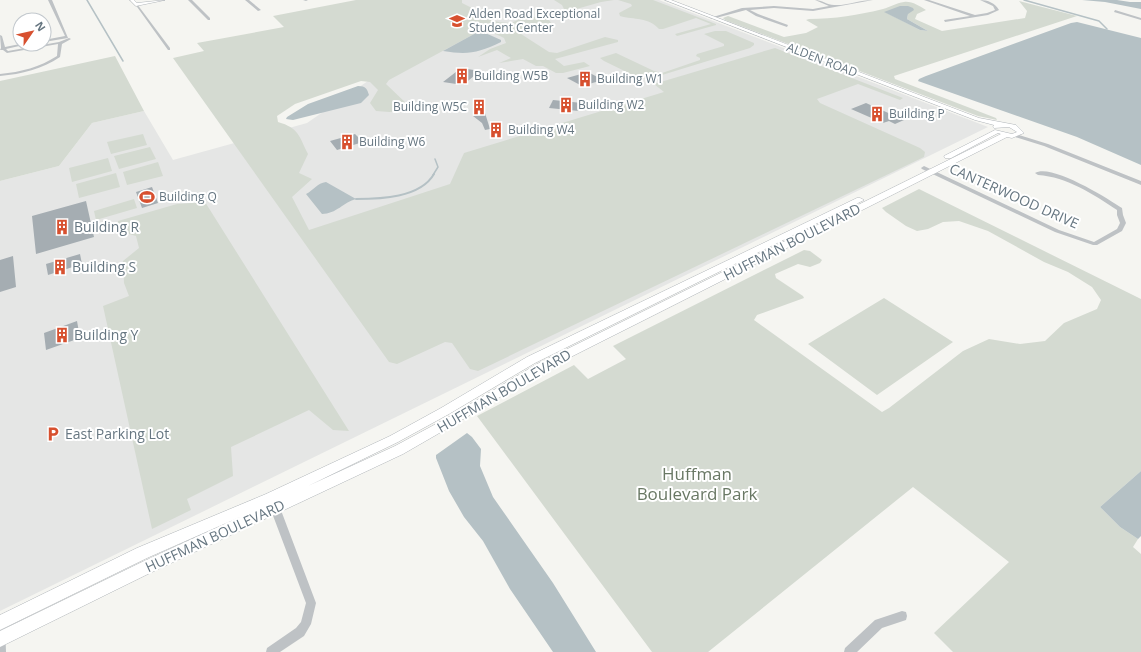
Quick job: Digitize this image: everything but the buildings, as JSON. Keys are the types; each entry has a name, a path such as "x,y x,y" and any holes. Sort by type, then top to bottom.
{"street":[{"path":"50,0 68,38"},
{"path":"132,0 169,49"},
{"path":"136,5 163,0"},
{"path":"190,0 209,19"},
{"path":"247,0 259,10"},
{"name":"ALDEN ROAD","path":"667,0 998,128"},
{"path":"817,0 833,7"},
{"path":"712,18 747,9 774,7 814,10 871,0"},
{"path":"926,0 974,16"},
{"path":"945,21 992,13 997,10 997,8 992,4 982,0"},
{"path":"747,9 753,14 786,26"},
{"path":"1115,11 1141,19"},
{"path":"0,36 4,51 11,52 60,43 68,38"},
{"path":"52,40 68,38"},
{"path":"0,75 36,68 51,61 60,54 60,43"},
{"path":"2,48 12,46"},
{"path":"998,128 1015,128 1019,134"},
{"path":"998,128 1005,135 1019,134 1141,183"},
{"name":"HUFFMAN BOULEVARD","path":"928,170 998,128"},
{"name":"HUFFMAN BOULEVARD","path":"0,624 142,553 273,503 399,450 451,421 541,367 928,170 1005,135"},
{"name":"CANTERWOOD DRIVE","path":"928,170 1057,231 1095,244 1120,230 1123,223 1120,215 1120,208 1090,190 1048,173 1038,173"},
{"path":"271,652 300,632 306,624 311,603 273,503"},
{"name":"HUFFMAN BOULEVARD","path":"0,639 273,503"},
{"path":"849,652 879,624 902,616"},
{"path":"0,624 1,652"}],"shaded area":[{"path":"367,0 659,0 988,127 0,611 0,181 59,166 92,123 144,111 173,160 307,123 423,43"},
{"path":"1082,0 1141,2 1141,9 1105,2"},
{"path":"900,6 908,6 913,8 914,10 908,14 907,19 928,31 920,30 884,12"},
{"path":"1077,22 1141,38 1141,165 1077,137 918,81 926,76"},
{"path":"483,32 501,40 501,42 486,49 473,52 459,53 443,51 476,33"},
{"path":"358,86 366,88 369,95 361,103 293,120 286,119 308,104"},
{"path":"326,182 356,199 332,212 322,214 306,194 320,184"},
{"path":"467,433 481,449 480,466 493,497 553,583 596,652 553,652 510,589 483,541 464,517 449,491 436,455"},
{"path":"1141,471 1141,536 1138,539 1120,527 1100,507"}],"green space":[{"path":"356,0 462,0 462,3 476,10 487,8 488,10 482,16 490,20 509,23 518,20 519,15 535,17 565,11 562,5 554,0 614,0 601,2 552,16 549,20 552,24 551,26 533,29 521,34 549,52 557,53 605,37 618,40 618,42 555,59 564,66 584,62 590,66 563,73 556,73 543,66 536,66 523,59 499,63 511,58 497,50 478,57 490,49 506,43 504,38 497,35 487,32 480,32 389,80 386,84 408,105 402,110 394,112 376,111 370,103 378,90 370,82 361,81 295,104 277,116 278,122 290,127 298,134 308,154 299,173 312,179 292,197 309,230 450,184 464,153 664,92 654,84 775,48 903,98 900,100 858,84 817,99 820,103 920,148 925,152 924,157 478,371 470,369 452,343 445,342 397,364 389,362 173,58 204,51 197,43 284,27 273,16"},
{"path":"618,0 653,0 716,25 677,36 675,34 711,24 696,18 659,29 651,22 620,16 619,13 632,6 631,4"},
{"path":"1019,1 1077,16 894,76 895,79 996,118 997,120 978,116 723,18 728,16 784,37 806,33 818,27 806,20 809,19 856,15 883,9 904,2 913,3 926,10 917,14 915,19 942,31 1025,18 1027,11","holes":["885,12 908,14 907,19 928,31 920,30"]},
{"path":"715,31 726,31 754,43 754,45 750,48 649,79 641,79 600,58 616,53 654,71 662,73 700,60 700,58 696,56 697,54 724,46 724,44 704,34"},
{"path":"115,56 144,111 92,123 59,166 0,181 0,81"},
{"path":"143,134 147,145 111,154 107,142"},
{"path":"150,147 156,159 119,169 114,156"},
{"path":"108,158 112,171 72,182 69,168"},
{"path":"158,162 163,176 127,185 123,172"},
{"path":"116,173 120,187 79,198 76,184"},
{"name":"Huffman Boulevard Park","path":"919,189 1141,299 1141,471 1100,507 1120,527 1138,539 1133,547 1141,554 1141,652 953,652 934,633 1009,562 913,487 708,652 652,652 477,416 574,365 588,379 626,359 613,346 804,250 810,251 822,260 820,263 810,267 798,264 775,274 776,278 804,298 757,315 754,320 882,412 963,351 989,339 1020,344 1045,341 1064,323 1097,309 1101,300 1092,287 1068,272 1044,262 988,231 959,221 943,222 928,229 917,231 906,226 882,208"},
{"path":"134,199 137,208 96,220 94,211"},
{"path":"205,202 349,431 333,430 309,410 231,447 233,476 187,499 191,510 152,529 103,306 129,296 124,283 123,261 139,248 136,236 118,231 118,221 177,204"},
{"path":"884,298 953,342 877,395 808,344"}],"waterway":[{"path":"87,0 123,61"},
{"path":"1024,0 1099,21 1107,29"},
{"path":"433,175 438,167 435,159"},
{"path":"356,199 399,196 419,188 428,182 434,174"}],"place":[{"name":"Alden Road Exceptional Student Center","path":"457,21"},
{"name":"Building W5B","path":"462,76"},
{"name":"Building W1","path":"585,79"},
{"name":"Building W2","path":"566,105"},
{"name":"Building W5C","path":"479,107"},
{"name":"Building P","path":"877,114"},
{"name":"Building W4","path":"496,130"},
{"name":"Building W6","path":"347,142"},
{"name":"Building Q","path":"147,197"},
{"name":"Building R","path":"62,227"},
{"name":"Building S","path":"60,267"},
{"name":"Building Y","path":"62,335"},
{"name":"East Parking Lot","path":"53,434"}]}
